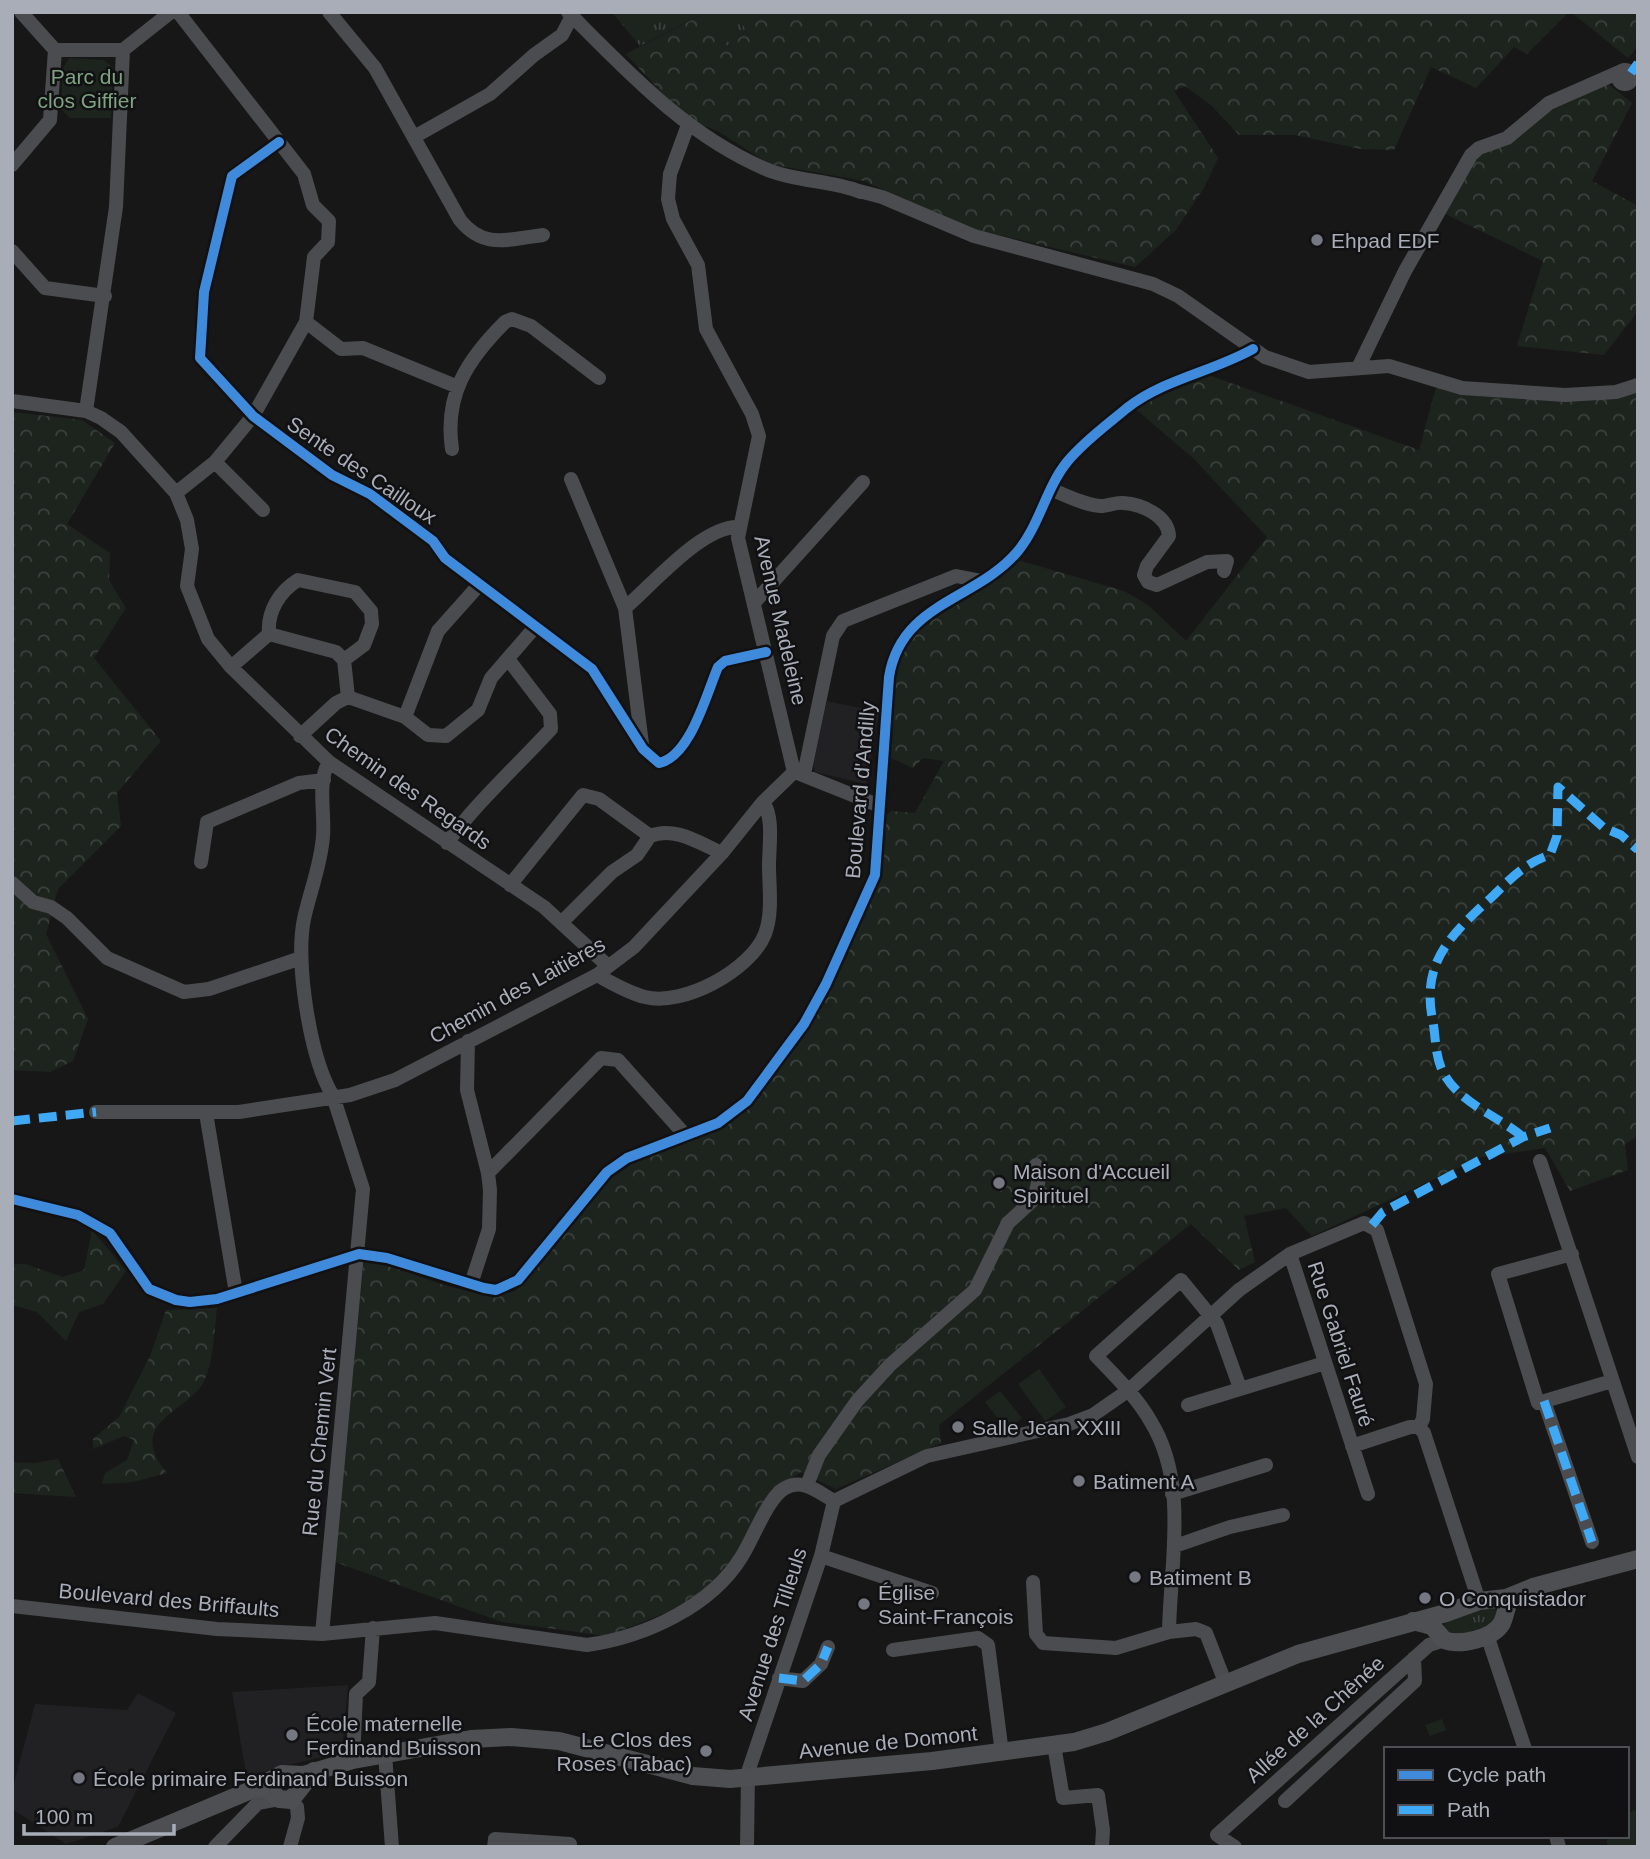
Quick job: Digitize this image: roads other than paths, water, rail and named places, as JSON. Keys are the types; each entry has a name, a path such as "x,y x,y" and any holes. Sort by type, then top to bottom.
{"main road":[{"path":"1440,1632 1533,1587 1638,1559"},
{"path":"1440,1632 1460,1643 1487,1635 1499,1627 1492,1605"},
{"name":"Avenue de Domont","path":"284,1792 314,1771 353,1760 471,1739 528,1737 569,1743 693,1776 746,1779 1002,1753 1054,1745 1107,1731 1298,1654 1413,1621 1440,1632"},
{"path":"114,1847 284,1792"}],"street":[{"path":"12,165 50,120 55,50 21,12"},
{"path":"55,50 123,50 171,12"},
{"path":"176,493 215,462 253,416 306,322 314,257 328,242 329,221 313,205 304,174 177,12"},
{"path":"329,12 375,68 460,220 472,235 492,241 543,235"},
{"path":"414,137 490,94 534,55 562,35 570,14 664,106 694,128 735,149 760,166 882,197 974,236 1140,280 1178,296 1252,349 1284,365 1309,372 1400,367 1462,388 1485,391 1593,395 1638,385"},
{"path":"86,411 116,207 123,50"},
{"path":"1358,368 1405,271 1471,155 1479,148 1507,138 1549,103 1602,78 1628,72"},
{"name":"Avenue Madeleine","path":"694,128 670,174 667,188 670,210 698,265 706,329 752,414 759,436 738,538 799,773"},
{"name":"Sente des Cailloux","path":"279,142 232,176 204,292 201,358 253,416 332,475 380,502 433,541 445,558 592,669 643,749"},
{"path":"855,190 933,225 988,244 1094,268"},
{"path":"12,251 45,288 104,296"},
{"path":"453,449 449,424 458,387 481,349 505,322 512,319 531,326 599,378"},
{"path":"306,322 341,349 363,348 458,387"},
{"name":"Boulevard d'Andilly","path":"12,1199 78,1215 110,1233 149,1289 163,1297 190,1302 236,1293 359,1254 387,1258 496,1290 518,1280 607,1172 627,1158 718,1123 747,1101 804,1024 872,883 889,677 898,645 921,618 982,581 1018,550 1037,523 1067,462 1129,407 1156,389 1252,349"},
{"name":"Chemin des Regards","path":"12,401 86,411 102,418 121,432 176,493 187,520 192,549 187,586 208,639 231,667 329,762 563,921 603,970"},
{"path":"215,462 263,510"},
{"path":"570,479 625,608 643,749 659,763 669,761 685,744 718,667 724,661 766,652"},
{"path":"754,603 863,482"},
{"path":"1052,490 1101,506 1121,502 1135,505 1162,519 1169,528 1169,536 1147,566 1144,575 1148,582 1157,585 1216,559 1227,561 1224,571"},
{"path":"625,608 681,557 725,526 739,527"},
{"path":"880,806 799,773 834,636 843,621 956,576 982,581"},
{"path":"231,667 269,634 272,609 286,587 298,580 355,592 370,611 372,624 364,645 344,660"},
{"path":"405,717 438,631 479,585"},
{"path":"300,736 336,703 348,697 405,717 428,735 446,736 478,710 491,678 536,626"},
{"path":"269,634 336,652 344,660 348,697"},
{"path":"447,843 470,811 486,799 551,729 550,714 508,659"},
{"name":"Rue du Chemin Vert","path":"322,1634 363,1189 333,1096 326,1084 308,1018 301,958 304,920 316,882 324,836 324,780 329,762"},
{"name":"Chemin des Laitières","path":"96,1112 239,1112 350,1095 395,1080 603,970 653,930 722,853 763,802 799,773"},
{"path":"201,862 207,822 299,783 324,780"},
{"path":"510,885 576,801 591,795 650,836"},
{"path":"603,970 647,998 673,999 736,970 749,957 757,948 768,921 768,809 763,802"},
{"path":"563,921 612,872 637,855 650,836 661,832 681,835 722,853"},
{"path":"12,883 33,902 51,906 67,918 107,958 184,992 209,989 301,958"},
{"path":"468,1041 467,1090 488,1173 489,1229 471,1284"},
{"path":"488,1173 601,1058 618,1060 686,1136"},
{"path":"205,1114 236,1293"},
{"path":"1540,1161 1638,1457"},
{"path":"1036,1165 1039,1178 1034,1199 1008,1223 975,1290 890,1365 857,1401 819,1455 807,1485 834,1501 927,1456 1093,1415 1129,1390 1239,1290 1290,1254 1364,1223 1377,1230 1426,1384 1423,1419 1419,1427 1424,1433 1492,1605"},
{"name":"Rue Gabriel Fauré","path":"1290,1254 1368,1494"},
{"path":"1572,1254 1498,1274 1538,1403 1612,1381"},
{"path":"1169,1632 1175,1546 1167,1455 1152,1422 1129,1390 1096,1356 1181,1280 1211,1314 1240,1388"},
{"path":"1188,1405 1325,1363"},
{"path":"1544,1401 1592,1542"},
{"name":"Rue Gabriel Fauré","path":"1352,1446 1410,1427 1419,1427"},
{"path":"1172,1494 1266,1465"},
{"name":"Boulevard des Briffaults","path":"12,1606 217,1629 322,1634 435,1623 587,1645 607,1642 673,1617 707,1596 740,1559 779,1492 798,1484 807,1485"},
{"name":"Avenue des Tilleuls","path":"747,1847 746,1779 821,1556 834,1501"},
{"path":"1175,1546 1230,1527 1283,1515"},
{"path":"821,1556 932,1593"},
{"path":"1033,1582 1036,1634 1043,1643 1116,1648 1169,1632 1196,1629 1206,1633 1212,1641 1225,1682"},
{"path":"353,1760 356,1694 369,1682 373,1629"},
{"name":"Allée de la Chênée","path":"1235,1847 1217,1835 1440,1632"},
{"path":"1487,1635 1524,1747"},
{"path":"892,1650 978,1638 988,1645 1002,1753"},
{"path":"779,1678 793,1682 803,1681 821,1664 828,1647"},
{"path":"1285,1801 1415,1681 1414,1658"},
{"path":"1054,1745 1063,1798 1098,1795 1103,1830 1102,1847"},
{"path":"385,1754 392,1847"},
{"path":"215,1847 258,1804 284,1792 299,1818 290,1847"},
{"path":"494,1847 495,1839 570,1844"}],"place":[{"name":"Ehpad EDF","path":"1317,240"},
{"name":"Maison d'Accueil Spirituel","path":"999,1183"},
{"name":"Salle Jean XXIII","path":"958,1427"},
{"name":"Batiment A","path":"1079,1481"},
{"name":"Batiment B","path":"1135,1577"},
{"name":"O Conquistador","path":"1425,1598"},
{"name":"Église Saint-François","path":"864,1604"},
{"name":"École maternelle Ferdinand Buisson","path":"292,1735"},
{"name":"Le Clos des Roses (Tabac)","path":"706,1751"},
{"name":"École primaire Ferdinand Buisson","path":"79,1778"}],"park label":[{"name":"Parc du clos Giffier","path":"87,88"}]}
